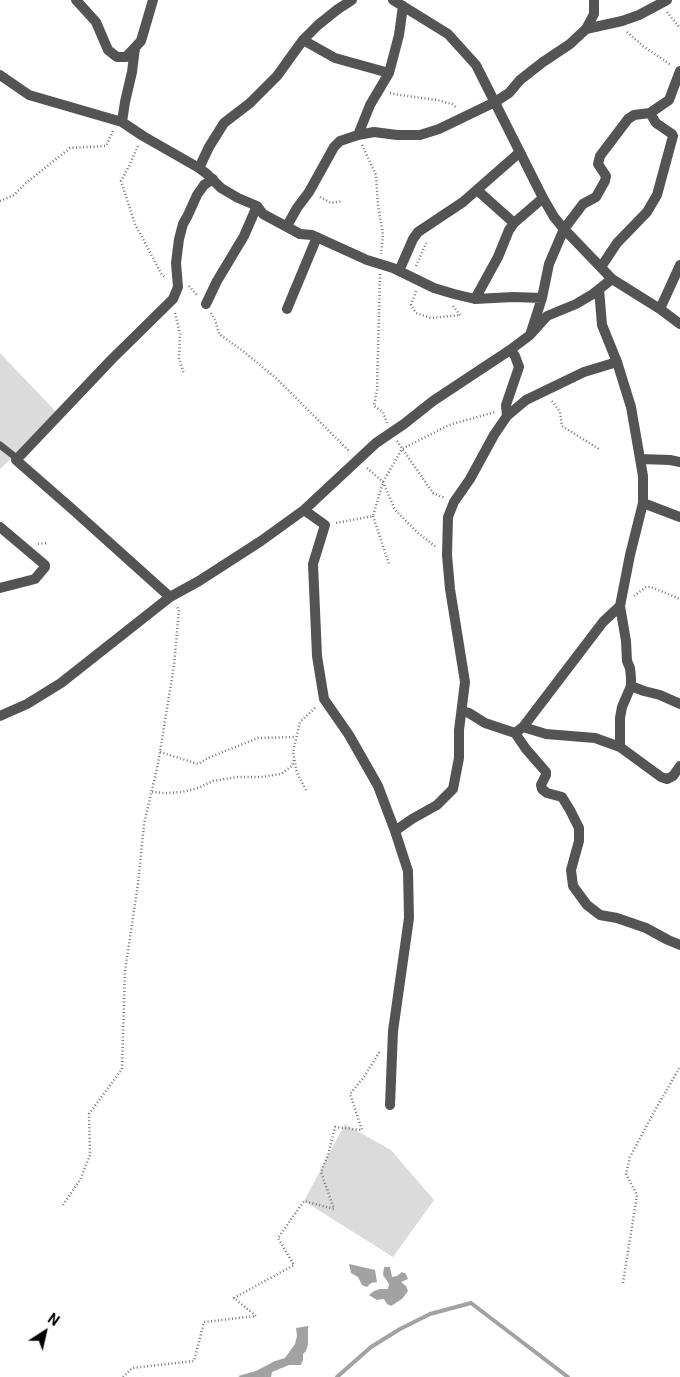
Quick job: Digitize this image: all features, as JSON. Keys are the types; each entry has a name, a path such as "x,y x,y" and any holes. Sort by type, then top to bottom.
{"street":[{"path":"76,0 96,22 108,50 117,57 126,57 141,41 153,0"},
{"path":"199,168 224,123 250,103 276,76 303,40 318,25 352,0"},
{"path":"393,0 448,34 476,65 543,198 554,217 564,229 612,279 680,324"},
{"path":"287,226 309,192 334,147 340,141 374,132 397,136 420,135 439,130 495,102 509,93 520,80 570,44 586,29 594,14 594,0"},
{"path":"586,29 620,22 639,15 663,2"},
{"path":"358,135 370,105 389,73 403,6"},
{"path":"303,40 335,58 389,73"},
{"path":"120,121 132,72 135,48"},
{"path":"530,335 542,298 549,264 564,229 583,204 596,197 605,181 606,176 598,164 600,156 628,119 634,114 650,113 669,100 680,71"},
{"path":"0,75 29,95 120,121 199,168 221,188 257,206 263,214 300,234 312,235 367,260 399,270 434,288 454,294 475,298 542,298"},
{"path":"601,267 617,243 647,212 656,195 673,136 656,123 650,113"},
{"path":"399,270 418,232 463,202 520,152"},
{"path":"170,597 16,460 112,359 173,299 178,287 177,254 183,224 197,195 204,185 213,179"},
{"path":"477,190 514,223"},
{"path":"475,298 498,258 509,230 514,223 543,198"},
{"path":"206,304 217,281 244,236 257,206"},
{"path":"287,309 316,237"},
{"path":"660,309 680,265"},
{"path":"0,716 27,704 61,683 170,597 260,541 304,510 376,443 510,350 530,335 547,316 576,304 612,279"},
{"path":"599,289 602,325 617,362 631,407 643,476 643,503 620,606 626,641 627,661 632,678 620,718 620,747"},
{"path":"507,412 506,405 518,367 518,360 510,350"},
{"path":"395,831 437,805 453,789 459,758 464,682 450,589 447,555 448,517 454,502 470,479 507,412 526,400 584,372 617,362"},
{"path":"640,458 680,462"},
{"path":"643,503 680,517"},
{"path":"304,510 325,525 313,564 317,656 324,699 349,735 378,786 408,871 409,918 394,1031 390,1105"},
{"path":"0,527 45,565 35,579 0,588"},
{"path":"519,730 603,622 620,606"},
{"path":"631,686 660,695 680,704"},
{"path":"462,711 485,723 519,730 595,738 620,747 667,779 673,776 680,766"},
{"path":"519,730 526,749 546,772 541,785 542,789 546,793 562,797 579,828 579,841 571,870 573,886 587,905 600,915 617,918 646,928 680,945"}],"lane":[{"path":"0,445 14,456 16,460"}],"path":[{"path":"663,2 680,28"},
{"path":"620,22 630,35 680,71"},
{"path":"379,90 452,104 468,115"},
{"path":"0,201 14,195 70,148 106,146 120,121"},
{"path":"358,135 376,175 383,235 380,264 377,390 374,406 383,412 391,432 433,493 454,502"},
{"path":"143,136 121,181 135,224 162,275 178,287"},
{"path":"309,192 331,204 343,201"},
{"path":"427,240 411,305 416,313 431,318 460,315"},
{"path":"177,274 206,304 215,320 219,334 243,351 276,380 383,482 395,510 418,533 447,555"},
{"path":"173,299 180,334 179,359 184,374"},
{"path":"545,391 560,412 562,426 599,449"},
{"path":"389,564 373,516 383,482 402,449 449,425 507,412"},
{"path":"325,525 373,516"},
{"path":"620,606 646,587 651,587 680,599"},
{"path":"63,1205 80,1180 90,1155 89,1114 122,1069 125,971 138,884 144,824 160,752 178,625 179,610 170,597"},
{"path":"306,790 297,773 292,752 300,722 324,699"},
{"path":"160,752 198,764 208,758 258,738 296,737"},
{"path":"152,792 182,792 198,788 213,781 237,777 261,777 281,774 292,766 294,760"},
{"path":"123,1377 132,1368 194,1361 204,1322 256,1316 234,1298 294,1265 278,1238 304,1201 334,1209 321,1172 328,1156 335,1127 362,1130 350,1094 364,1077 380,1050"},
{"path":"623,1283 637,1195 626,1174 630,1157 680,1067"}],"shaded area":[{"path":"0,353 58,414 0,469"},
{"path":"345,1124 391,1150 434,1200 393,1257 304,1201"},
{"path":"349,1264 375,1270 377,1282 371,1283 367,1287 362,1285 358,1277 351,1273"},
{"path":"384,1267 390,1267 392,1277 402,1272 406,1274 408,1279 401,1282 408,1291 402,1299 391,1306 384,1299 377,1300 369,1295 380,1289 388,1289 389,1284 383,1275"},
{"path":"308,1326 308,1344 303,1354 301,1365 289,1365 272,1372 271,1377 238,1376 256,1371 285,1358 295,1344 296,1328"}],"waterway":[{"path":"337,1377 371,1347 400,1329 430,1314 471,1303 568,1377"}]}
